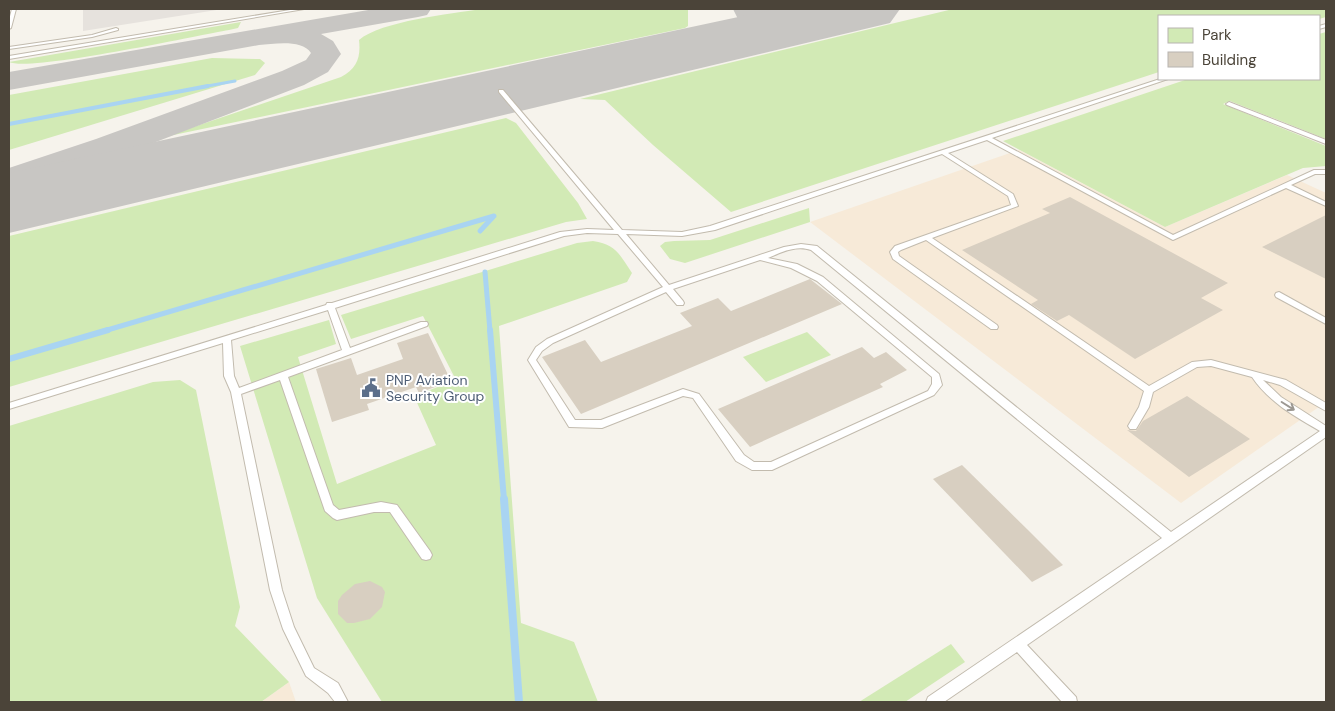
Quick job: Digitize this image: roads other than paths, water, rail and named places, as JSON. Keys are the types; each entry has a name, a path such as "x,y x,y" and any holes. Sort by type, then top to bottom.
{"lane":[{"path":"9,28 14,9"},
{"path":"9,58 242,16 302,9"},
{"path":"9,48 92,36 116,29"},
{"path":"9,406 563,234 587,231 682,234 712,228 1162,80"},
{"path":"501,91 680,302"},
{"path":"1229,104 1326,142"},
{"path":"988,138 1173,238 1314,172 1326,172"},
{"path":"944,153 1011,195 1015,206 898,248 894,252 896,256 994,327"},
{"path":"1285,185 1326,204"},
{"path":"927,238 1149,390"},
{"path":"760,258 794,266 820,278 936,376 937,385 931,393 772,466 752,466 740,458 696,396 690,393 683,392 602,424 572,424 532,360 538,349 550,341 668,288 760,258 797,246 806,244 814,248 1170,538"},
{"path":"1278,295 1326,321"},
{"path":"330,305 346,352"},
{"path":"236,392 424,324"},
{"path":"227,338 229,376 236,392 276,590 290,629 310,672 333,688 342,702"},
{"path":"1133,426 1144,407 1149,390 1195,364 1211,363 1283,382 1326,407"},
{"path":"283,375 329,508 338,515 350,515 383,506 394,508 426,555"},
{"path":"933,702 1326,431 1273,396 1261,385 1255,375"},
{"path":"1018,644 1071,702"}],"waterway":[{"path":"202,87 235,81"},
{"path":"9,124 208,86"},
{"path":"104,331 494,216"},
{"path":"480,231 493,217"},
{"path":"485,272 490,331"},
{"path":"9,359 108,330"},
{"path":"490,330 504,500"},
{"path":"504,499 519,702"}],"place":[{"name":"PNP Aviation Security Group","path":"371,388"}]}
